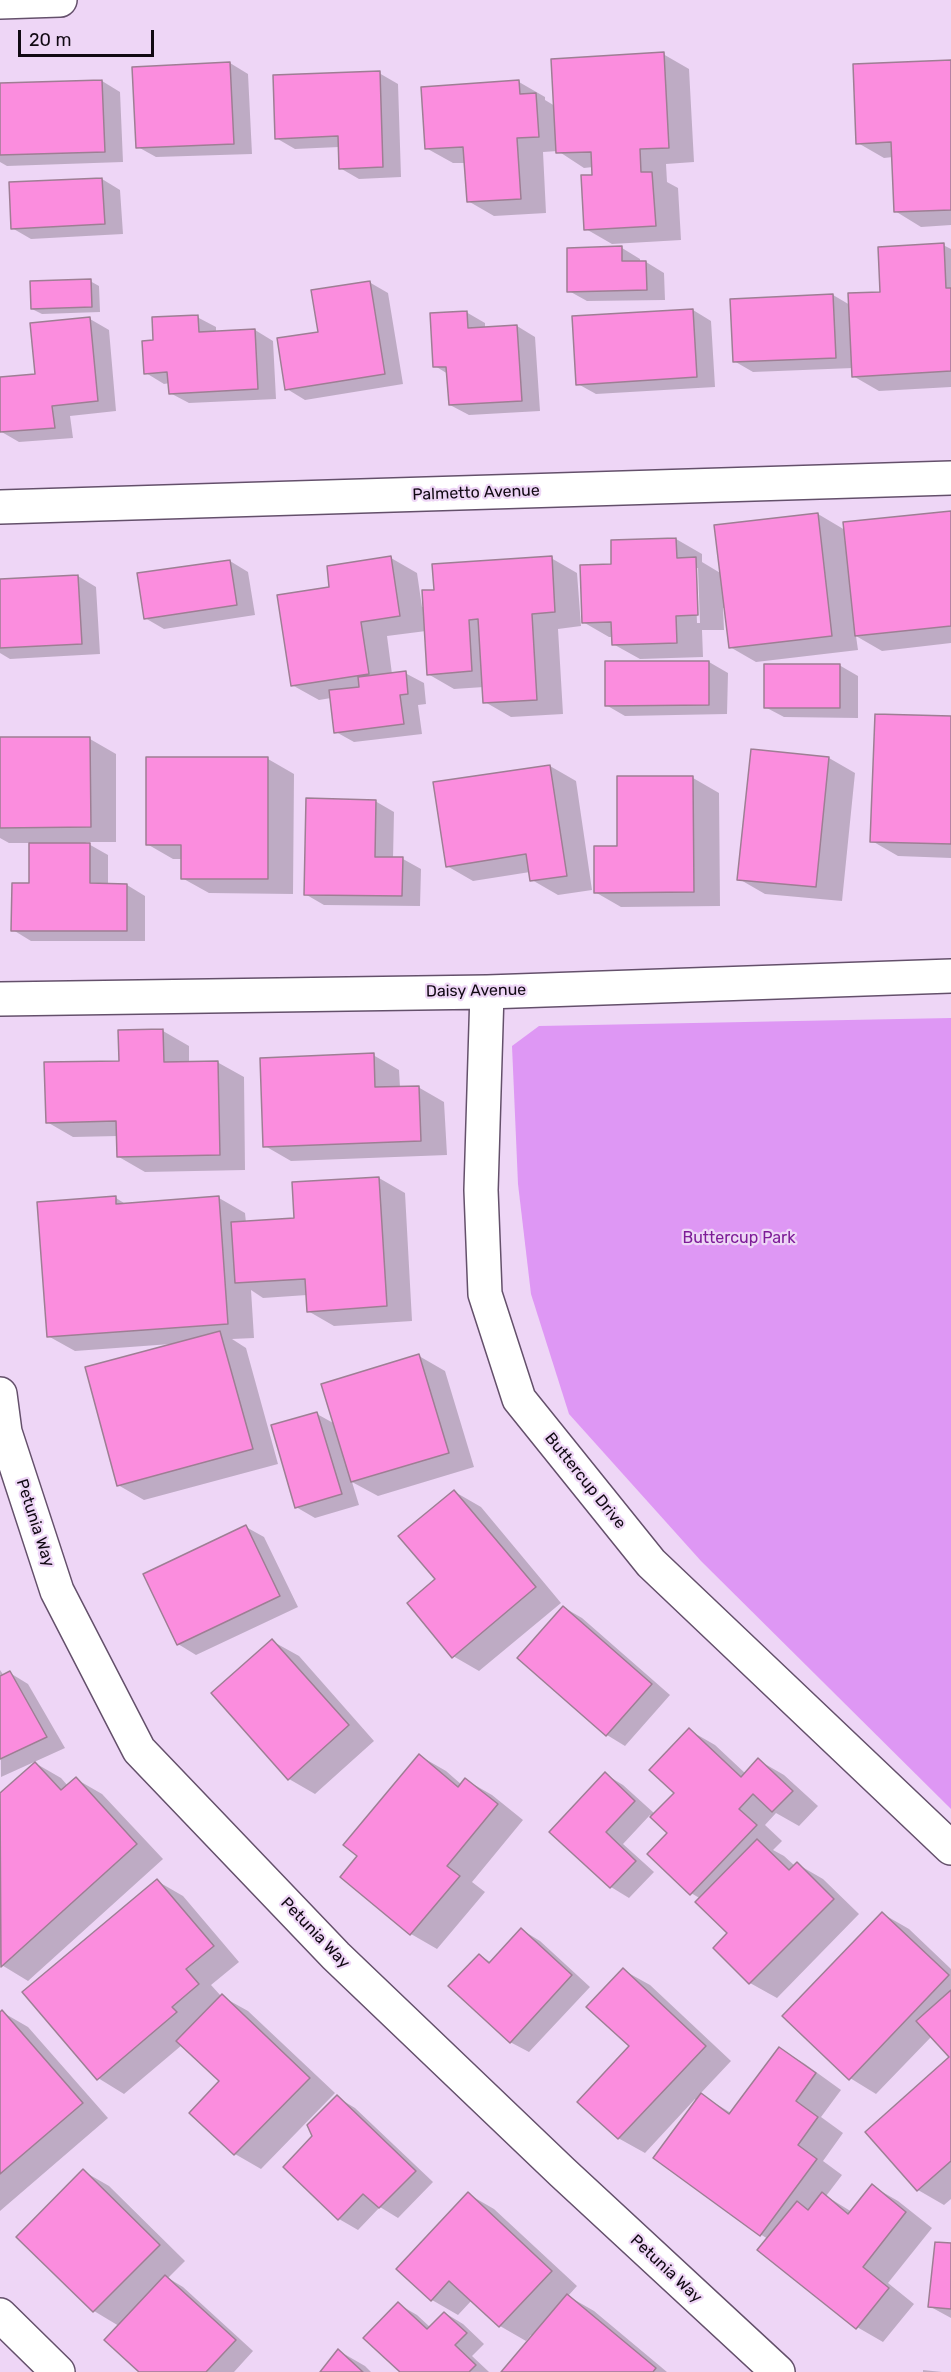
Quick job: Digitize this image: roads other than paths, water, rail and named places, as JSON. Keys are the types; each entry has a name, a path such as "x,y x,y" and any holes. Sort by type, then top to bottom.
{"street":[{"path":"0,2 60,0"},
{"name":"Palmetto Avenue","path":"0,507 951,478"},
{"name":"Daisy Avenue","path":"0,999 487,992 951,976"},
{"name":"Buttercup Drive","path":"487,992 481,1190 485,1294 519,1399 651,1563 951,1848"},
{"name":"Petunia Way","path":"0,1394 5,1432 57,1591 140,1750 336,1956 562,2172 778,2372"},
{"path":"0,2315 58,2372"}],"park label":[{"name":"Buttercup Park","path":"739,1238"}]}
